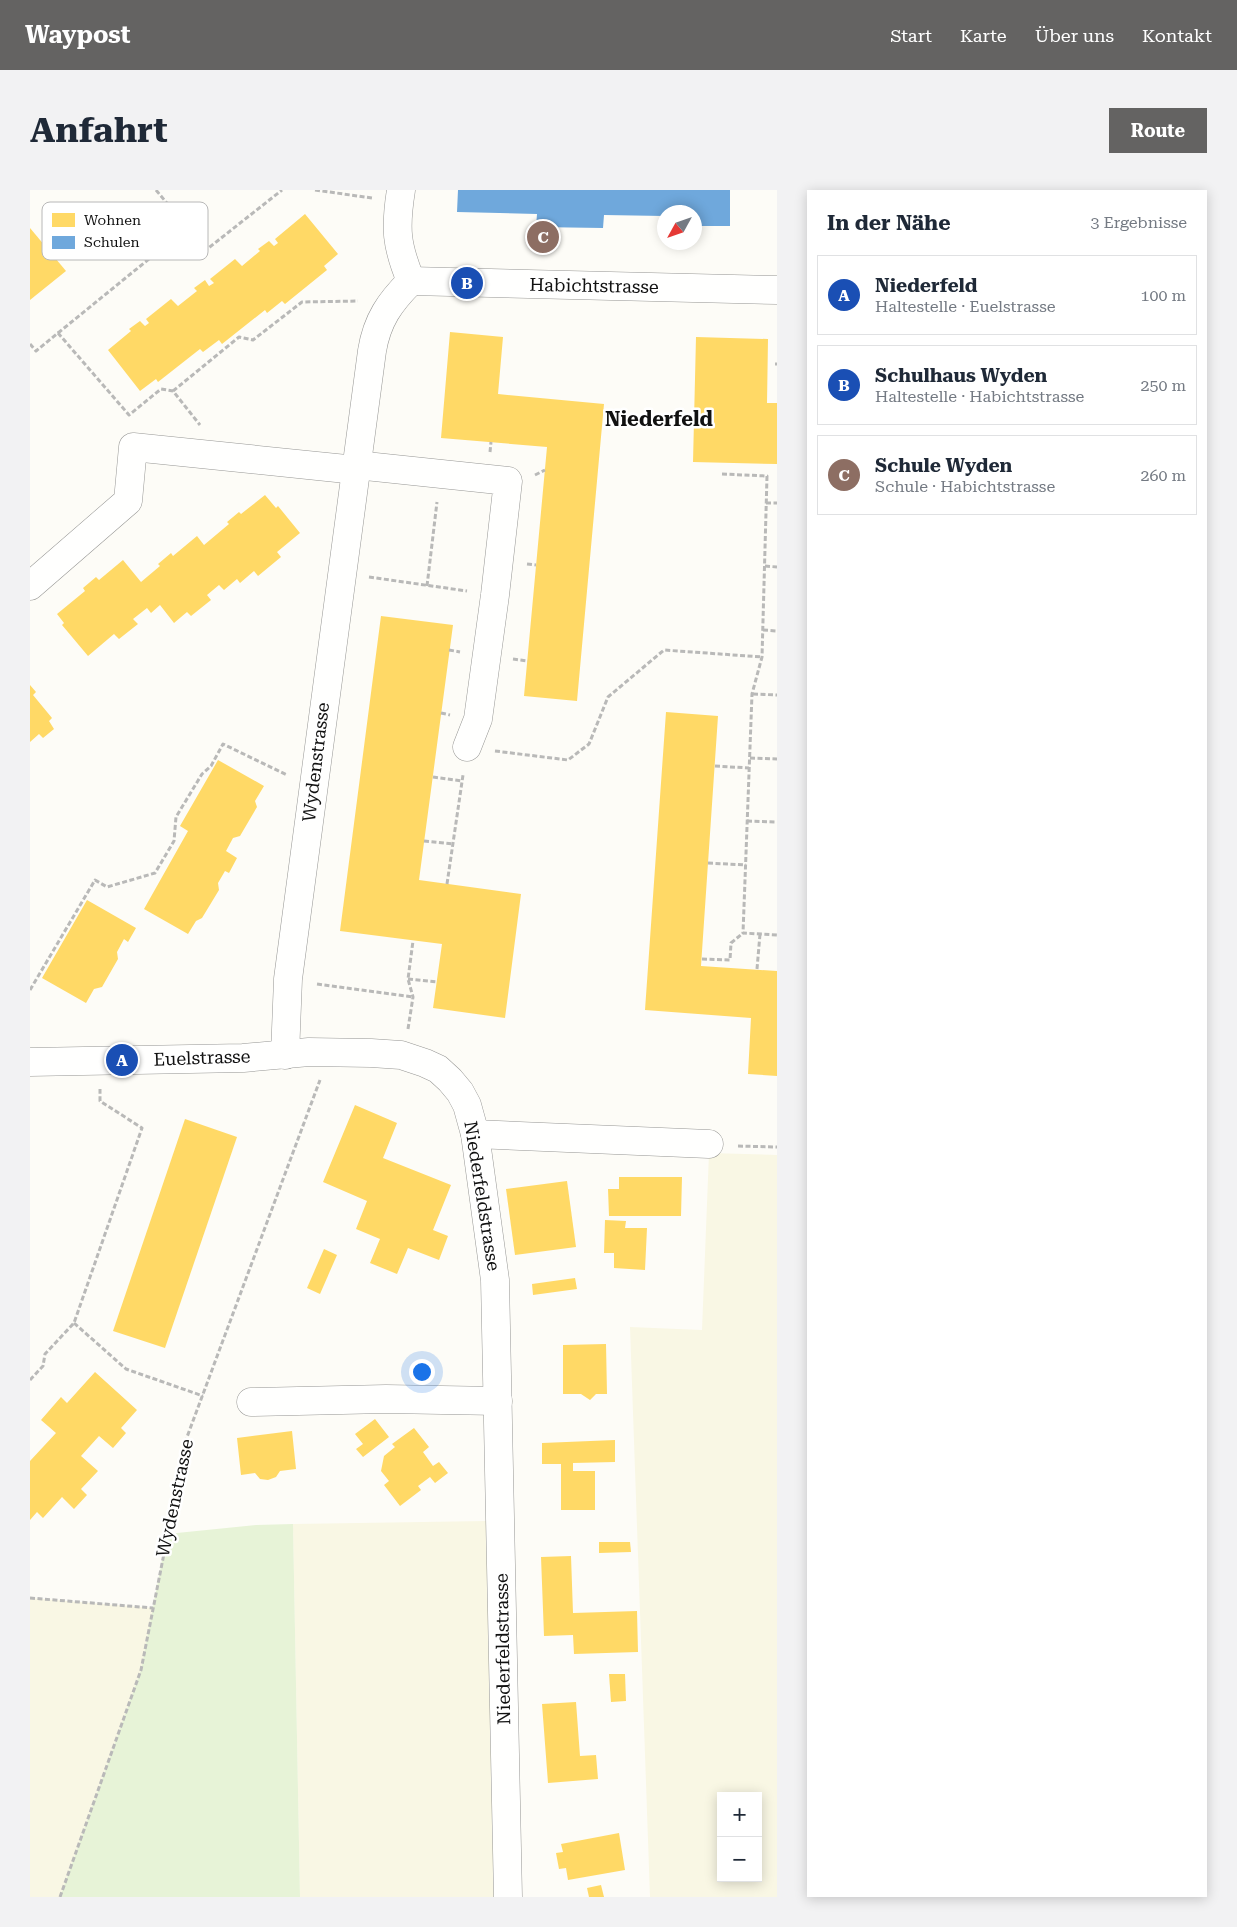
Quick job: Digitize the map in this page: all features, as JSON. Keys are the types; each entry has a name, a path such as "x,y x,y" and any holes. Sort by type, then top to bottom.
{"street":[{"path":"401,190 397,236 404,265 411,281"},
{"name":"Habichtstrasse","path":"411,281 777,290"},
{"name":"Wydenstrasse","path":"285,1054 288,980 374,336 385,311 411,281"},
{"path":"30,586 128,501 133,447 440,473 508,481 478,719 467,748"},
{"name":"Niederfeldstrasse","path":"285,1054 323,1051 401,1055 438,1069 460,1092 467,1104 474,1134 495,1280 508,1897"},
{"name":"Euelstrasse","path":"30,1062 243,1058 285,1054"},
{"path":"474,1134 709,1144"},
{"path":"252,1402 498,1400"}],"path":[{"path":"156,190 166,202"},
{"path":"208,248 282,190"},
{"path":"315,190 374,198"},
{"path":"30,344 36,351 148,260"},
{"path":"173,391 239,337 253,340 302,302 361,301"},
{"path":"58,333 129,415 161,389 173,391 201,426"},
{"path":"427,586 440,473"},
{"path":"722,474 767,476 762,657 752,694 743,933"},
{"path":"766,502 777,503"},
{"path":"765,566 777,566"},
{"path":"365,577 495,595"},
{"path":"763,630 777,630"},
{"path":"447,884 467,748 568,760 590,744 608,697 664,650 762,657"},
{"path":"752,694 777,695"},
{"path":"30,990 95,880 107,887 155,873 174,841 176,817 202,774 211,766 224,744 288,776"},
{"path":"750,758 777,759"},
{"path":"715,766 749,768"},
{"path":"433,777 462,780"},
{"path":"747,821 777,822"},
{"path":"424,841 453,844"},
{"path":"708,863 746,865"},
{"path":"702,959 730,960 731,943 743,933 777,935"},
{"path":"757,970 760,934"},
{"path":"407,1037 413,997 408,978 413,940"},
{"path":"408,978 437,982"},
{"path":"317,984 413,997"},
{"path":"30,1380 43,1366 45,1354 74,1323 142,1128 100,1101 100,1087"},
{"name":"Wydenstrasse","path":"60,1897 141,1670 187,1437 310,1106"},
{"path":"709,1144 777,1147"},
{"path":"74,1323 126,1369 202,1396"},
{"path":"30,1598 153,1608"}],"shaded area":[{"path":"709,1153 777,1155 777,1897 650,1897 630,1327 702,1330"},
{"path":"487,1521 494,1897 300,1897 293,1524"},
{"path":"30,1598 153,1608 141,1670 60,1897 30,1897"}],"green space":[{"path":"293,1524 300,1897 60,1897 141,1670 167,1534 256,1525"}],"building: Wohnen":[{"path":"305,214 338,254 324,266 327,270 285,304 282,301 267,313 265,310 222,344 219,340 203,352 200,349 158,382 156,379 140,391 108,350 140,321 145,326 149,323 146,319 171,299 178,306 197,291 194,288 205,280 209,286 214,283 210,279 235,259 242,266 260,251 258,249 269,241 274,246 278,243 275,239"},
{"path":"30,228 42,242 42,260 57,260 66,271 30,300"},
{"path":"450,332 503,337 498,394 604,404 577,701 524,696 547,447 441,438"},
{"path":"696,337 768,339 767,403 777,403 777,464 693,462"},
{"path":"265,495 276,508 278,506 300,533 277,552 281,557 258,576 254,571 240,583 237,579 224,590 219,585 207,595 211,600 191,616 187,612 174,623 160,605 151,613 147,608 133,619 138,624 119,639 114,634 88,656 62,625 64,623 57,614 85,591 83,588 96,577 99,580 123,560 141,582 160,566 158,564 171,553 173,556 197,536 204,545 229,524 227,522 239,512 241,514"},
{"path":"381,616 453,625 419,880 521,894 505,1018 433,1008 442,944 340,931"},
{"path":"30,685 36,692 33,695 52,718 49,721 54,729 43,738 39,734 30,742"},
{"path":"666,712 718,716 701,966 777,971 777,1076 748,1074 751,1018 645,1010"},
{"path":"218,760 264,786 255,801 257,807 240,836 233,838 226,851 237,858 229,873 225,871 218,883 219,890 202,918 196,921 188,934 144,909 188,831 180,826"},
{"path":"87,900 136,928 128,942 124,939 117,952 118,959 102,987 94,989 86,1003 42,978"},
{"path":"355,1105 397,1123 383,1158 451,1185 433,1230 448,1236 439,1260 408,1248 397,1274 370,1263 380,1239 356,1229 367,1201 323,1182"},
{"path":"185,1119 237,1137 165,1348 113,1331"},
{"path":"619,1177 682,1177 681,1216 609,1216 608,1189 619,1189"},
{"path":"567,1181 576,1247 515,1255 506,1189"},
{"path":"605,1220 626,1221 625,1228 647,1228 645,1270 614,1268 614,1253 604,1253"},
{"path":"324,1249 337,1255 320,1294 307,1288"},
{"path":"575,1278 577,1289 533,1295 532,1284"},
{"path":"606,1344 607,1394 596,1394 590,1400 581,1394 563,1394 563,1345"},
{"path":"95,1372 137,1410 121,1428 126,1433 113,1448 99,1436 81,1456 98,1471 81,1489 87,1495 74,1509 62,1497 43,1518 37,1512 30,1520 30,1461 56,1433 41,1420 61,1397 67,1403"},
{"path":"375,1419 389,1437 363,1457 356,1449 363,1444 355,1434"},
{"path":"414,1428 429,1447 423,1452 433,1466 439,1462 448,1473 435,1483 430,1477 418,1486 421,1490 400,1506 384,1485 389,1481 381,1471 384,1456 395,1447 392,1444"},
{"path":"292,1431 296,1469 280,1471 276,1477 268,1480 260,1479 255,1473 241,1475 237,1438"},
{"path":"615,1440 615,1462 573,1463 573,1471 595,1471 595,1510 561,1510 561,1464 542,1464 542,1443"},
{"path":"599,1542 630,1542 631,1552 599,1553"},
{"path":"571,1556 573,1613 637,1611 638,1652 574,1654 573,1635 544,1636 541,1557"},
{"path":"609,1674 625,1674 626,1701 611,1702"},
{"path":"576,1702 580,1756 596,1755 598,1779 548,1783 542,1704"},
{"path":"619,1833 625,1870 568,1880 566,1868 559,1869 556,1853 563,1852 561,1844"},
{"path":"601,1885 604,1897 589,1897 587,1888"}],"building: Schulen":[{"path":"458,190 730,190 730,226 702,226 702,205 657,205 657,216 604,215 603,228 536,227 537,214 457,212"}],"place":[{"name":"Schule Wyden","path":"543,237"},
{"name":"Schulhaus Wyden","path":"467,283"},
{"name":"Niederfeld","path":"122,1060"}],"district":[{"name":"Niederfeld","path":"659,419"}]}
